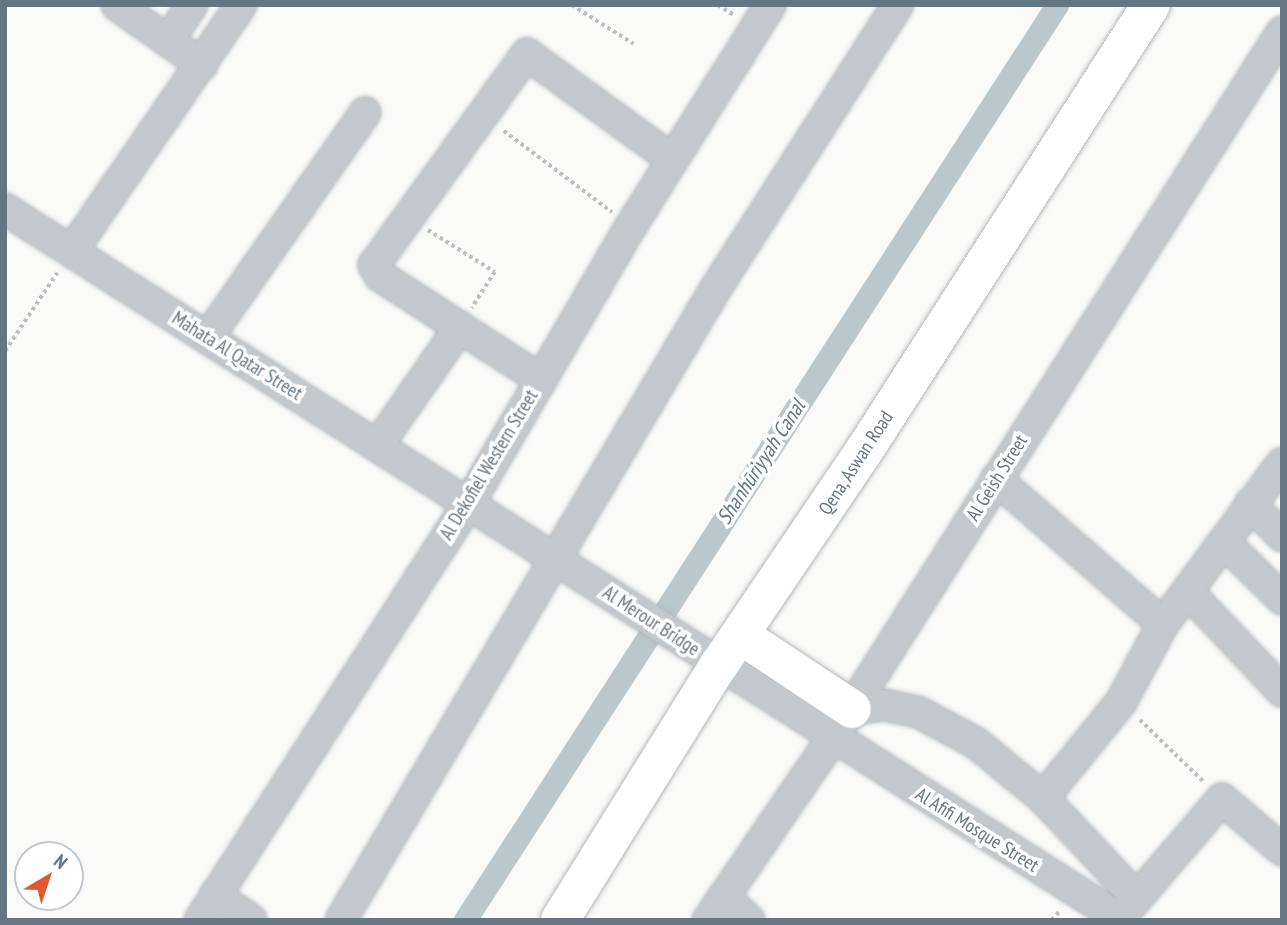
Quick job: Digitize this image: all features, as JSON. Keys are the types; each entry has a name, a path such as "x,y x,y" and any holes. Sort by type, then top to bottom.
{"highway":[{"name":"Qena, Aswan Road","path":"560,920 717,650 864,451 1151,5"},
{"path":"717,650 832,725"}],"street":[{"path":"167,41 192,5"},
{"path":"72,251 241,5"},
{"name":"Al Dekofiel Western Street","path":"207,907 475,506 540,379 631,226 770,5"},
{"path":"341,920 553,557 716,288 898,5"},
{"path":"125,8 202,65"},
{"name":"Al Geish Street","path":"716,908 832,725 1274,64 1282,32"},
{"path":"540,379 374,270 482,115 529,54 673,160"},
{"path":"208,337 365,113"},
{"name":"Mahata Al Qatar Street","path":"5,209 475,506"},
{"path":"378,445 460,327"},
{"path":"1043,798 1121,702 1163,624 1282,463"},
{"path":"996,479 1163,624"},
{"path":"1250,504 1282,536"},
{"name":"Al Merour Bridge","path":"475,506 553,557 717,650 761,693 832,725"},
{"path":"1224,542 1282,599"},
{"path":"1188,592 1282,691"},
{"path":"832,725 885,705 918,712 947,725 1003,762 1043,798 1126,912 1222,799 1282,850"},
{"name":"Al Afifi Mosque Street","path":"832,725 1126,912"},
{"path":"207,907 251,920"},
{"path":"716,908 749,920"}],"path":[{"path":"572,5 634,44"},
{"path":"482,115 631,226"},
{"path":"409,217 495,272 460,327"},
{"path":"5,351 72,251"},
{"path":"1121,702 1222,799"}],"waterway":[{"name":"Shanhūriyyah Canal","path":"465,920 1057,5"}]}
